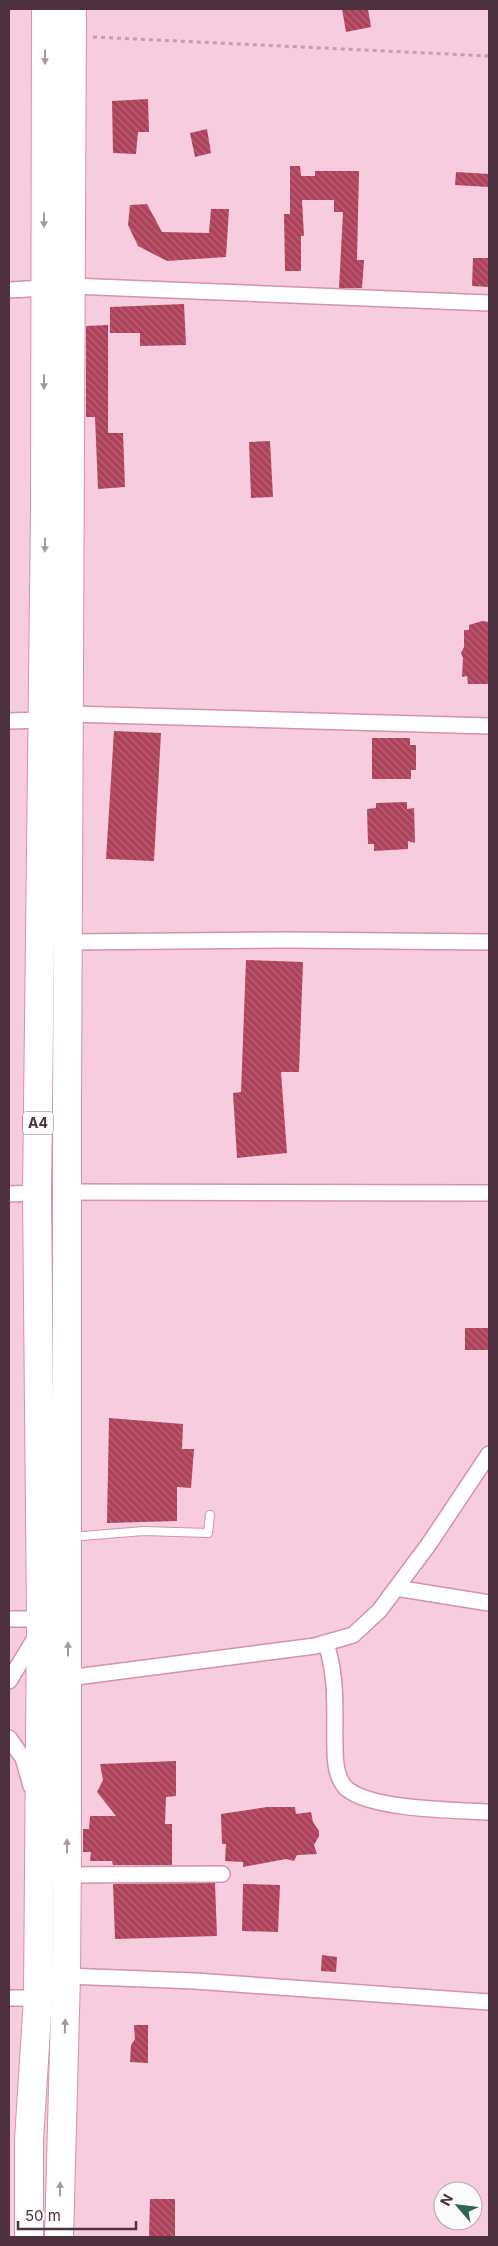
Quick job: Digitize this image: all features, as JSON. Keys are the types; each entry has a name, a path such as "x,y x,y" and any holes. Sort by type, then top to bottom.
{"highway":[{"name":"A4","path":"29,2237 30,2140 38,1998 40,1836 41,1623 37,1193 43,720 46,9"},
{"name":"A4","path":"59,2237 67,1875 72,9"}],"street":[{"path":"72,286 489,303"},
{"path":"9,290 44,288"},
{"path":"70,714 489,726"},
{"path":"9,721 43,720"},
{"path":"69,942 288,940 489,942"},
{"path":"68,1192 489,1193"},
{"path":"9,1194 37,1193"},
{"path":"68,1678 326,1644 353,1635 366,1625 396,1588 489,1454"},
{"path":"396,1588 489,1603"},
{"path":"9,1619 41,1623 9,1681"},
{"path":"326,1644 331,1661 336,1695 336,1766 340,1779 347,1788 374,1801 489,1812"},
{"path":"9,1738 23,1758 27,1768 40,1836"},
{"path":"67,1875 222,1874"},
{"path":"66,1976 195,1980 489,2002"},
{"path":"9,1998 38,1998"}],"lane":[{"path":"68,1537 144,1531 208,1533 210,1514"}],"path":[{"path":"72,36 489,56"}],"building":[{"path":"342,9 368,9 371,27 346,32"},
{"path":"148,99 149,132 138,132 136,154 113,153 112,101"},
{"path":"207,129 211,153 195,157 190,133"},
{"path":"290,166 300,166 301,176 315,176 315,171 359,171 357,260 364,260 362,288 339,288 343,212 334,212 334,200 302,200 304,236 301,236 301,271 285,271 284,214 290,214"},
{"path":"456,172 489,174 489,187 455,185"},
{"path":"147,204 162,232 209,233 211,209 229,209 226,257 167,261 138,246 128,225 130,205"},
{"path":"473,258 489,258 489,287 472,286"},
{"path":"184,304 186,345 140,346 140,333 110,333 110,307"},
{"path":"108,325 108,433 123,433 125,487 98,489 95,417 86,417 86,326"},
{"path":"270,441 273,497 251,498 249,442"},
{"path":"482,621 489,622 489,684 468,684 467,676 462,677 463,658 461,653 464,647 464,630 469,630 469,625"},
{"path":"114,731 161,733 154,861 106,859"},
{"path":"372,738 410,738 410,745 416,745 416,770 411,770 411,779 372,779"},
{"path":"407,802 407,809 414,808 415,843 408,841 408,849 374,851 374,844 368,844 367,809 376,808 376,803"},
{"path":"246,960 303,962 299,1072 281,1072 287,1153 237,1158 233,1093 241,1092"},
{"path":"465,1328 489,1328 489,1350 465,1350"},
{"path":"109,1418 183,1424 182,1449 194,1449 191,1488 177,1487 177,1521 107,1523"},
{"path":"176,1761 176,1796 166,1797 165,1824 172,1824 172,1865 113,1865 112,1861 90,1861 91,1852 83,1852 83,1829 89,1829 90,1816 116,1816 97,1792 103,1780 100,1764"},
{"path":"267,1807 295,1807 296,1814 311,1812 313,1822 319,1831 319,1836 314,1845 317,1854 297,1855 294,1861 286,1859 243,1867 243,1862 225,1861 226,1844 222,1844 221,1814"},
{"path":"215,1883 217,1936 115,1939 113,1884"},
{"path":"243,1884 280,1885 278,1932 242,1931"},
{"path":"322,1955 337,1957 336,1972 321,1971"},
{"path":"134,2025 148,2025 148,2063 130,2062 131,2045 135,2039"},
{"path":"150,2199 175,2199 175,2237 149,2237"}]}
